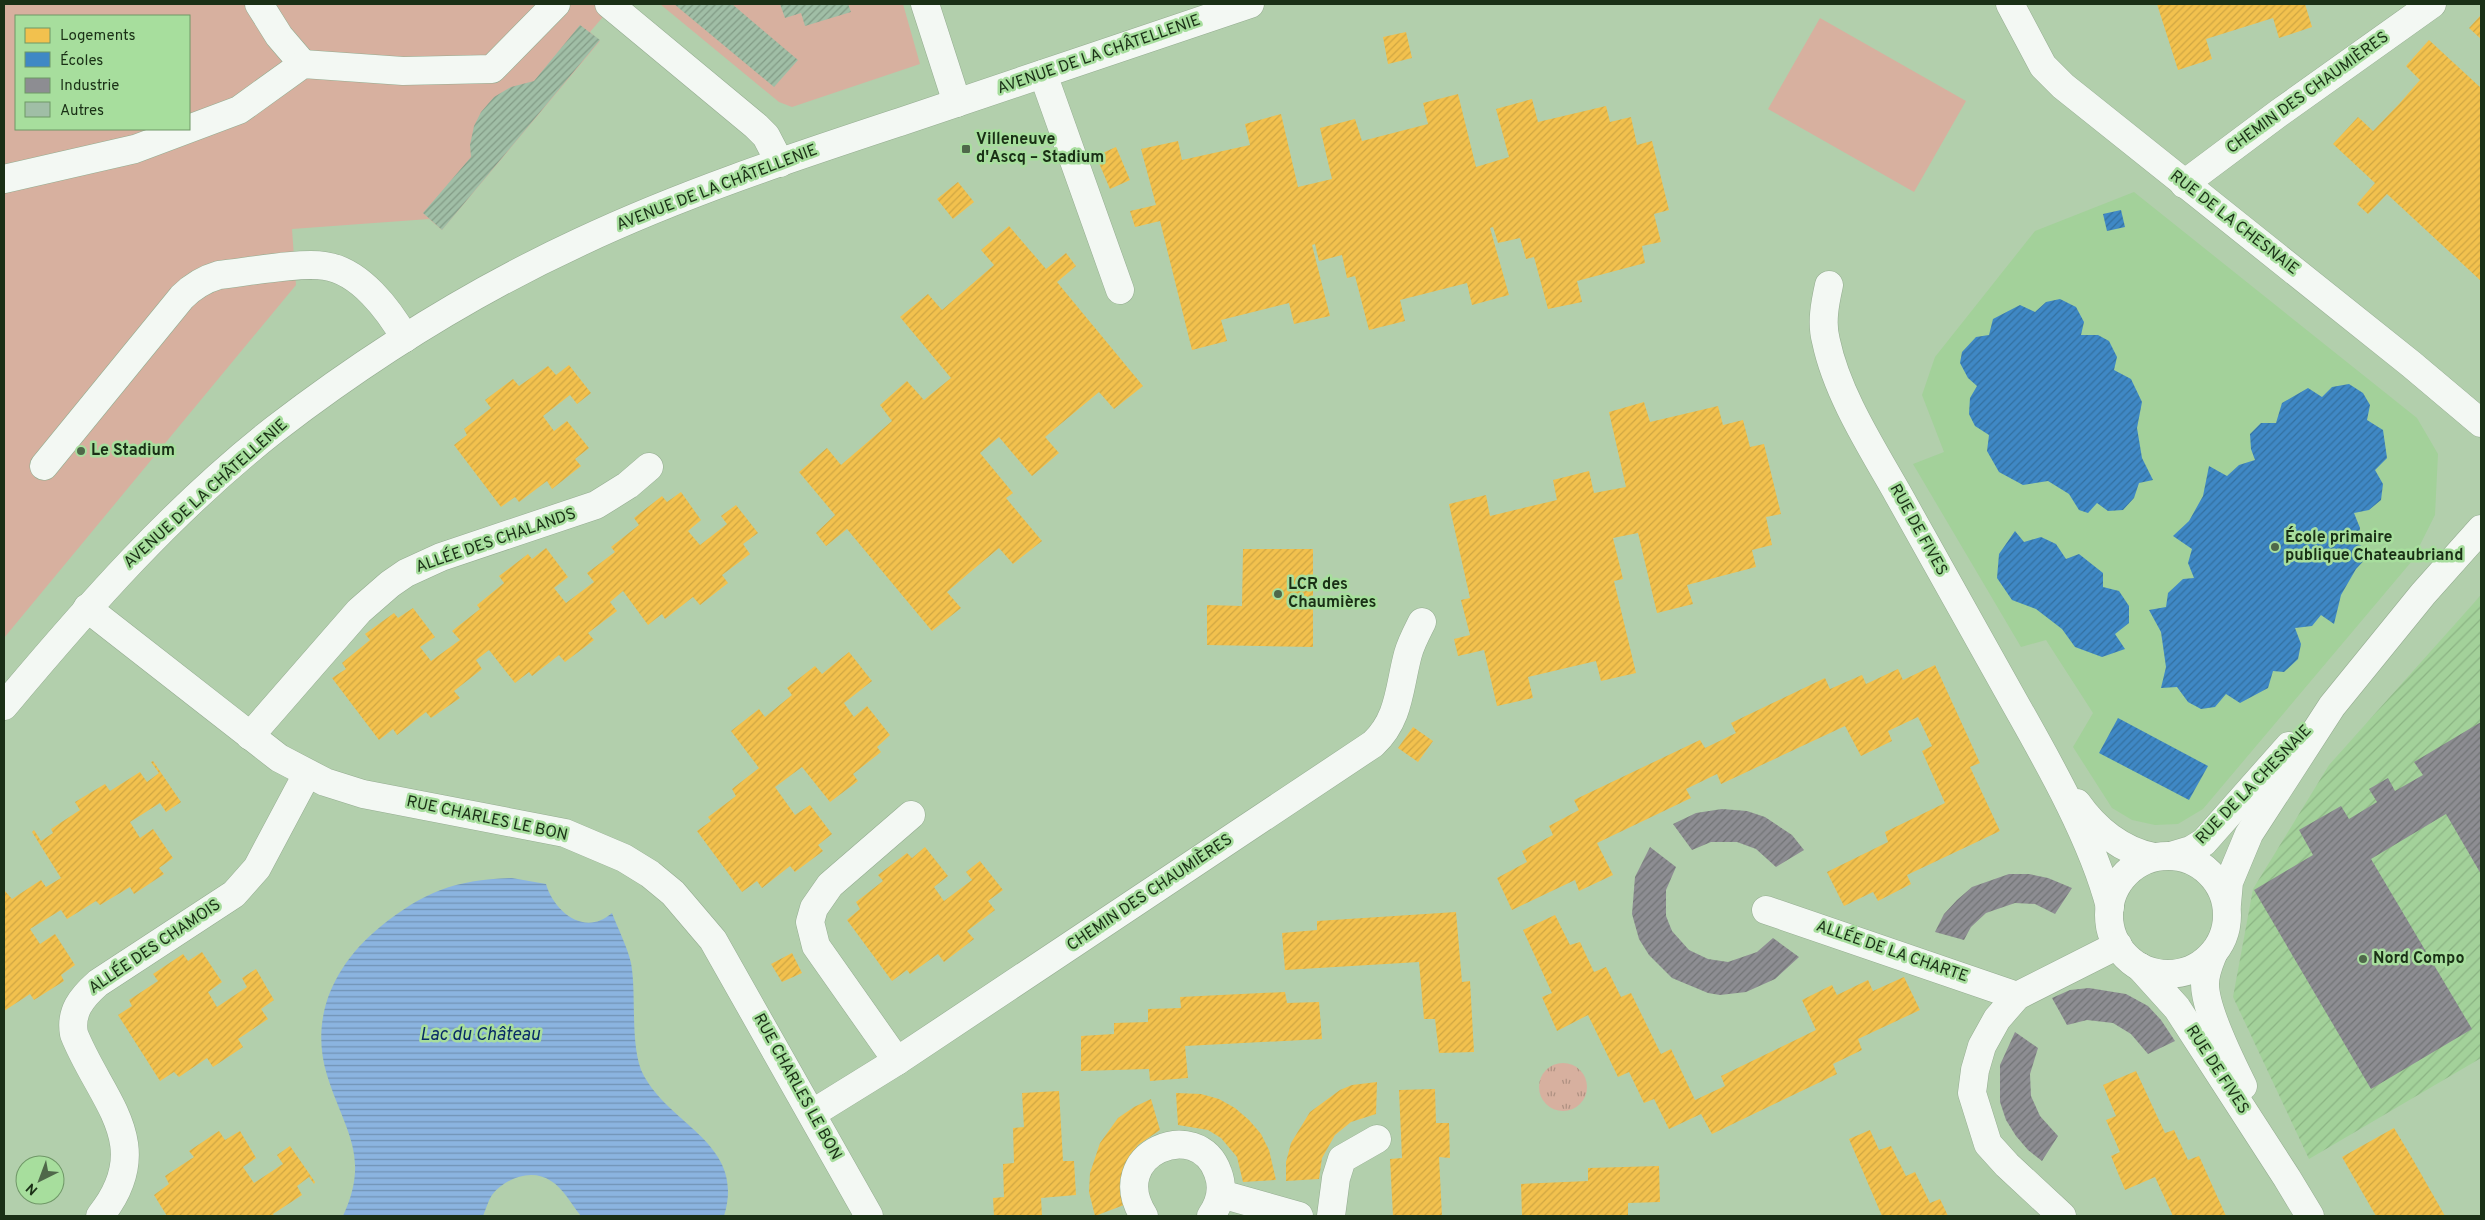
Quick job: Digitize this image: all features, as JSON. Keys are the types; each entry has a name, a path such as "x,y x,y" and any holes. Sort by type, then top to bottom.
{"street":[{"path":"259,4 279,36 304,64"},
{"path":"190,128 239,110 304,64 403,71 492,69 556,4"},
{"path":"609,4 756,126 766,136 780,163"},
{"path":"925,4 957,103"},
{"name":"AVENUE DE LA CHÂTELLENIE","path":"4,706 86,608 152,540 252,449 322,395 405,338 494,286 580,242 664,205 780,163 1250,4"},
{"name":"RUE DE LA CHESNAIE","path":"2010,4 2043,66 2063,86 2411,364 2481,423"},
{"name":"CHEMIN DES CHAUMIÈRES","path":"2184,184 2279,113 2432,4"},
{"path":"1044,74 1120,290"},
{"path":"4,179 135,149 186,130"},
{"path":"44,466 182,296 190,288 209,278 219,275 312,265 333,268 348,275 378,299 395,320 405,338"},
{"name":"RUE DE FIVES","path":"1829,285 1824,310 1825,339 1832,367 1891,482 2048,763 2098,870 2110,907"},
{"name":"ALLÉE DES CHALANDS","path":"250,736 359,611 390,584 406,573 441,557 596,506 628,485 648,467"},
{"name":"RUE DE LA CHESNAIE","path":"2227,904 2229,882 2249,834 2332,706 2423,594 2481,529"},
{"name":"RUE CHARLES LE BON","path":"86,608 279,758 307,774 363,794 565,833 624,858 650,874 673,893 713,940 869,1216"},
{"name":"CHEMIN DES CHAUMIÈRES","path":"813,1114 897,1061 1373,744 1390,724 1398,705 1408,654 1422,622"},
{"name":"RUE DE LA CHESNAIE","path":"2162,856 2191,850 2204,842 2291,744 2332,706"},
{"name":"RUE DE FIVES","path":"2048,763 2095,826 2130,850 2162,856"},
{"name":"ALLÉE DES CHAMOIS","path":"100,1216 118,1185 125,1156 125,1141 116,1115 74,1034 72,1027 76,1008 86,993 98,984 234,894 248,880 257,868 307,774"},
{"path":"897,1061 816,946 810,922 814,908 830,885 911,815"},
{"path":"2162,856 2188,859 2204,868 2222,887 2227,904 2226,931 2213,954 2200,965 2183,973 2157,973 2140,967 2127,958 2118,945 2109,923 2114,890 2124,876 2138,864 2162,856"},
{"name":"ALLÉE DE LA CHARTE","path":"1766,910 2017,996"},
{"path":"2062,1216 2007,1165 1988,1144 1972,1093 1975,1070 1982,1046 1997,1019 2017,996 2118,945"},
{"name":"RUE DE FIVES","path":"2213,954 2206,971 2205,985 2208,1003 2237,1075 2287,1178"},
{"name":"RUE DE FIVES","path":"2140,967 2177,1008 2310,1216"},
{"path":"1331,1216 1336,1178 1342,1159 1361,1146 1377,1139"},
{"path":"1144,1216 1134,1194 1134,1180 1138,1167 1158,1148 1171,1144 1185,1145 1198,1149 1208,1157 1216,1168 1221,1181 1216,1205 1299,1216"}],"shaded area":[{"path":"2134,192 2417,418 2438,454 2435,515 2412,561 2203,809 2178,824 2155,825 2132,820 2112,808 2073,747 2093,713 2046,640 2021,647 1913,464 1944,452 1922,395 1935,357 2035,231"},
{"path":"2481,595 2481,1058 2309,1159 2233,997 2253,889 2329,765"}],"green space":[{"name":"Le Stadium","path":"4,4 614,4 590,32 600,41 442,230 429,219 292,229 296,285 4,638"},
{"path":"660,4 903,4 920,64 792,107 779,102"},
{"path":"1820,18 1966,101 1914,192 1768,109"},
{"path":"1563,1063 1572,1065 1580,1070 1585,1078 1587,1087 1585,1096 1580,1104 1572,1109 1563,1111 1554,1109 1546,1104 1541,1096 1539,1087 1541,1078 1546,1070 1554,1065"}],"water":[{"name":"Lac du Château","path":"512,878 546,884 556,904 563,912 581,922 591,923 602,920 612,913 631,963 636,1051 639,1065 656,1094 703,1138 716,1154 725,1171 728,1191 724,1216 581,1216 555,1184 544,1177 527,1175 511,1180 497,1189 492,1195 483,1216 343,1216 351,1195 355,1176 355,1160 347,1128 327,1075 322,1053 321,1032 324,1012 330,993 339,975 350,957 364,942 380,927 412,904 427,896 457,885 474,881"}],"building: Logements":[{"path":"2157,4 2305,4 2312,27 2279,38 2273,18 2206,39 2212,59 2178,70"},
{"path":"2481,15 2481,39 2469,28"},
{"path":"1406,32 1412,58 1388,64 1383,37"},
{"path":"2429,40 2481,88 2481,281 2387,194 2368,214 2357,204 2375,183 2333,144 2358,117 2373,131 2399,104 2420,80 2406,66"},
{"path":"1458,94 1476,167 1509,157 1496,109 1532,99 1538,122 1606,106 1610,122 1631,117 1637,145 1652,141 1669,210 1654,214 1661,242 1642,246 1645,263 1577,281 1582,302 1548,309 1534,257 1526,259 1520,238 1498,243 1493,227 1490,228 1509,295 1472,305 1467,283 1400,300 1405,321 1369,330 1355,276 1347,278 1342,255 1319,261 1315,244 1312,245 1330,316 1294,324 1289,303 1221,320 1227,341 1192,350 1160,221 1135,227 1130,211 1156,205 1141,149 1178,141 1182,160 1250,145 1245,124 1281,114 1298,187 1332,179 1320,128 1355,119 1362,141 1428,124 1423,103"},
{"path":"1116,147 1130,180 1110,189 1096,156"},
{"path":"958,182 974,202 953,219 937,199"},
{"path":"1009,226 1046,269 1066,253 1076,266 1057,282 1143,386 1114,409 1099,392 1045,437 1059,453 1032,476 999,437 980,453 1013,493 1006,498 1042,541 1013,564 999,548 947,592 961,608 932,631 847,529 826,546 816,533 835,515 799,472 827,448 841,465 892,421 880,405 907,381 924,400 951,378 900,317 928,294 942,310 994,265 981,250"},
{"path":"569,365 591,393 577,404 570,395 543,416 554,431 567,421 589,448 575,459 581,466 552,489 547,481 519,502 515,497 501,507 454,445 467,435 464,429 491,408 485,400 513,379 519,386 548,366 556,375"},
{"path":"1644,402 1650,422 1718,406 1723,425 1743,420 1750,447 1764,444 1781,514 1766,517 1772,545 1752,550 1756,567 1687,585 1693,604 1657,613 1638,533 1613,538 1623,579 1614,581 1636,673 1601,681 1596,661 1528,677 1533,698 1497,706 1484,650 1458,656 1454,639 1470,635 1461,600 1470,598 1449,504 1486,495 1490,516 1557,500 1553,480 1589,471 1594,493 1626,487 1609,412"},
{"path":"681,492 701,520 688,531 700,545 727,524 721,516 736,505 758,533 743,544 750,554 722,575 728,583 700,605 693,597 665,619 662,614 648,625 623,591 610,602 617,611 588,633 594,640 565,662 559,655 532,676 529,672 515,683 489,650 476,660 482,669 454,691 460,698 431,718 426,712 397,735 393,729 379,740 332,678 346,669 342,663 370,640 365,634 394,613 398,618 413,608 435,637 420,647 431,661 460,640 452,631 480,609 477,605 504,583 499,576 528,554 532,559 546,548 568,577 554,588 566,603 594,582 587,573 615,552 611,547 639,525 634,518 662,496 667,502"},
{"name":"LCR des Chaumières","path":"1243,549 1313,549 1313,647 1207,645 1207,605 1242,606"},
{"path":"849,652 872,681 844,703 854,717 867,706 890,735 877,747 881,752 853,774 858,781 830,802 802,767 775,787 795,815 810,805 832,834 818,845 823,851 795,872 790,866 762,888 757,881 742,892 697,831 711,821 708,817 736,796 732,789 759,768 731,731 759,709 765,717 792,695 787,688 815,666 822,674"},
{"path":"1935,665 1980,763 1970,767 2000,831 1907,875 1911,884 1878,901 1873,892 1844,906 1827,872 1888,842 1885,832 1945,803 1922,751 1932,746 1918,717 1888,731 1892,741 1861,756 1845,726 1721,784 1717,774 1686,789 1691,798 1597,843 1613,875 1579,891 1575,880 1512,910 1497,878 1527,862 1522,851 1553,835 1549,826 1579,810 1574,800 1700,740 1705,748 1736,733 1731,723 1825,678 1830,689 1862,675 1866,684 1898,669 1903,680"},
{"path":"1413,727 1433,741 1418,762 1398,748"},
{"path":"153,761 181,802 166,812 160,803 130,822 140,838 153,829 173,858 159,868 164,874 134,894 130,887 100,905 96,901 67,919 61,910 30,929 40,944 55,934 75,965 61,975 64,981 34,1000 30,994 4,1011 4,890 12,899 41,880 46,887 61,878 32,832 34,830 41,841 53,833 51,829 80,810 75,802 105,784 110,791 140,772 147,782 159,773 151,762"},
{"path":"925,847 948,876 934,887 944,901 972,880 966,872 980,861 1003,890 988,901 995,910 967,931 974,939 944,962 938,954 910,974 907,970 892,981 847,920 860,909 856,902 883,881 878,875 907,853 912,858"},
{"path":"1456,912 1462,982 1470,981 1474,1052 1439,1053 1435,1019 1424,1019 1419,962 1285,970 1282,933 1317,930 1317,921"},
{"path":"1555,915 1570,945 1580,942 1594,972 1606,967 1621,997 1631,993 1661,1054 1671,1049 1695,1100 1725,1086 1721,1076 1816,1030 1802,1000 1832,985 1837,995 1868,980 1873,991 1904,977 1920,1010 1858,1039 1862,1050 1833,1064 1837,1074 1712,1134 1701,1114 1669,1129 1654,1099 1644,1103 1629,1072 1618,1077 1588,1015 1557,1031 1542,997 1552,993 1523,930"},
{"path":"202,952 222,982 208,992 217,1007 247,987 242,978 256,969 274,1000 261,1009 268,1019 238,1039 243,1047 213,1067 207,1058 179,1077 174,1072 160,1081 118,1015 132,1006 129,1000 158,981 153,974 183,954 188,961"},
{"path":"792,953 802,973 782,982 771,964"},
{"path":"1285,992 1287,1003 1319,1002 1322,1039 1185,1046 1188,1078 1150,1081 1149,1069 1081,1071 1081,1036 1114,1034 1114,1023 1148,1022 1148,1009 1181,1008 1180,997"},
{"path":"2136,1071 2165,1133 2174,1130 2188,1160 2199,1156 2226,1216 2173,1216 2155,1177 2125,1190 2111,1156 2120,1152 2106,1120 2116,1116 2103,1085"},
{"path":"1377,1082 1376,1114 1351,1122 1335,1135 1322,1158 1319,1179 1286,1181 1286,1162 1291,1143 1310,1112 1340,1090 1352,1085"},
{"path":"1435,1089 1436,1123 1449,1123 1450,1158 1439,1157 1442,1216 1393,1216 1390,1159 1402,1158 1399,1090"},
{"path":"1059,1091 1063,1161 1074,1161 1076,1195 1041,1198 1042,1216 994,1216 993,1198 1004,1197 1003,1164 1014,1163 1013,1128 1024,1127 1022,1093"},
{"path":"1176,1093 1201,1094 1219,1099 1235,1108 1249,1120 1261,1134 1269,1150 1276,1180 1243,1182 1237,1157 1221,1138 1208,1130 1178,1125"},
{"path":"1151,1099 1160,1130 1138,1145 1127,1163 1123,1173 1124,1205 1095,1216 1089,1192 1090,1173 1100,1143 1118,1118 1134,1107"},
{"path":"2394,1128 2445,1216 2376,1216 2342,1157"},
{"path":"1870,1130 1879,1150 1891,1146 1906,1176 1915,1172 1930,1203 1940,1199 1948,1216 1882,1216 1849,1139"},
{"path":"219,1131 225,1140 240,1131 256,1158 243,1167 254,1183 283,1164 277,1155 290,1146 315,1182 314,1184 309,1177 297,1186 302,1195 273,1214 274,1216 167,1216 154,1195 169,1184 165,1176 194,1157 189,1151"},
{"path":"1659,1166 1660,1202 1628,1203 1628,1216 1522,1216 1521,1184 1588,1181 1588,1168"}],"building: Écoles":[{"path":"2121,210 2125,227 2107,231 2103,214"},
{"path":"2060,299 2076,307 2084,322 2081,335 2098,335 2109,341 2117,357 2114,370 2131,379 2142,402 2137,428 2142,458 2153,480 2139,483 2134,498 2123,510 2108,511 2097,503 2088,513 2079,510 2069,494 2048,481 2023,485 1999,472 1987,451 1989,435 1975,426 1969,414 1970,398 1977,386 1968,378 1960,363 1962,352 1976,337 1989,335 1993,319 2020,305 2035,312 2046,302"},
{"name":"École primaire publique Chateaubriand","path":"2349,384 2363,393 2370,405 2367,420 2383,430 2387,458 2375,470 2383,484 2381,500 2369,510 2354,513 2360,528 2358,544 2372,552 2356,569 2341,595 2334,624 2321,615 2312,626 2295,628 2301,644 2298,659 2284,672 2273,671 2268,688 2240,703 2226,694 2215,707 2201,709 2188,702 2177,687 2161,688 2166,667 2161,632 2149,610 2166,607 2168,593 2183,579 2194,578 2188,563 2192,549 2173,536 2189,521 2203,496 2209,466 2227,476 2239,465 2255,460 2251,449 2250,434 2261,423 2276,423 2282,403 2308,388 2322,397 2332,387"},
{"path":"2015,531 2024,542 2041,537 2056,544 2066,559 2079,554 2103,573 2103,587 2119,591 2129,606 2129,623 2115,634 2125,649 2102,657 2075,647 2062,629 2036,609 2012,600 1997,578 1999,554"},
{"path":"2118,718 2208,766 2189,800 2099,753"}],"building: Industrie":[{"name":"Nord Compo","path":"2481,722 2481,874 2446,814 2371,859 2472,1029 2371,1089 2254,890 2313,855 2299,830 2341,806 2349,819 2377,802 2369,789 2388,778 2395,791 2423,775 2414,762"},
{"path":"1722,809 1747,811 1765,817 1792,835 1804,850 1776,867 1756,849 1737,842 1711,842 1692,850 1673,824 1696,813"},
{"path":"1650,847 1676,867 1666,890 1666,916 1672,931 1689,950 1708,959 1728,962 1757,952 1773,938 1799,957 1775,979 1746,992 1720,995 1708,993 1672,978 1649,955 1639,939 1632,914 1635,877"},
{"path":"2009,874 2029,874 2048,878 2072,888 2055,914 2035,904 2015,903 1986,913 1971,927 1964,940 1935,932 1944,914 1972,887"},
{"path":"2089,988 2126,994 2148,1006 2161,1020 2175,1041 2148,1054 2131,1034 2113,1023 2087,1020 2067,1025 2052,998 2070,990"},
{"path":"2015,1032 2038,1048 2030,1074 2031,1096 2040,1116 2058,1136 2042,1161 2028,1150 2016,1136 2006,1120 2000,1102 2000,1065"}],"building: Autres":[{"path":"674,4 732,4 798,60 774,87"},
{"path":"780,4 848,4 851,12 805,26 801,13 785,18"},
{"path":"580,25 600,40 442,230 423,213 471,157 470,145 474,126 481,112 494,97 511,87 534,81"}],"place":[{"name":"Villeneuve d'Ascq – Stadium","path":"966,149"},
{"name":"Le Stadium","path":"81,451"},
{"name":"École primaire publique Chateaubriand","path":"2275,547"},
{"name":"LCR des Chaumières","path":"1278,594"},
{"name":"Nord Compo","path":"2363,959"}]}
